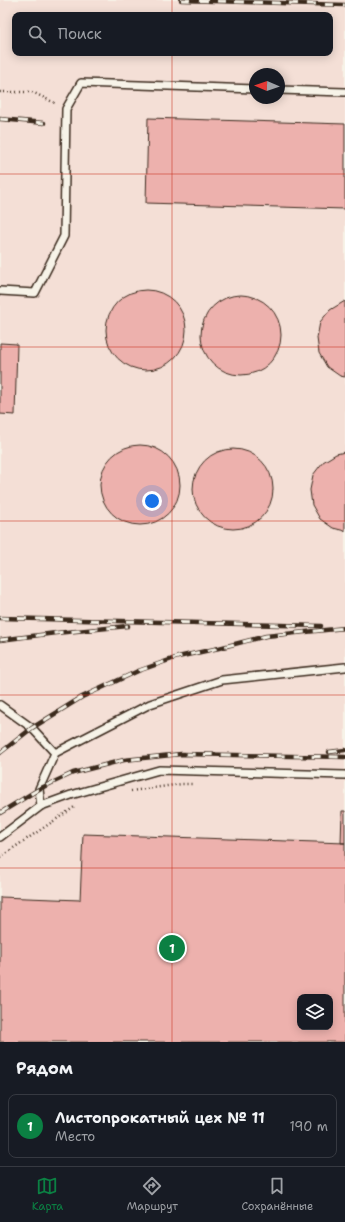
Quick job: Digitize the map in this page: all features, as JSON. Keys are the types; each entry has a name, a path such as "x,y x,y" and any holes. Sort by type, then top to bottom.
{"lane":[{"path":"0,291 35,293 64,236 66,109 81,83 249,89"},
{"path":"285,90 345,92"},
{"path":"42,806 39,789 55,752 150,704 222,680 345,667"},
{"path":"0,706 32,728 55,752"},
{"path":"0,837 42,806 70,795 160,770 345,775"}],"path":[{"path":"0,92 32,92 66,109"},
{"path":"128,791 182,784 197,784"},
{"path":"0,857 79,804"}],"shaded area":[{"path":"0,0 345,0 345,1042 0,1042"}],"building":[{"path":"148,118 345,124 345,209 146,203"},
{"path":"146,290 161,293 174,302 183,315 186,330 183,345 174,358 161,367 146,370 131,367 118,358 109,345 106,330 109,315 118,302 131,293"},
{"path":"241,295 256,298 269,307 278,320 281,335 278,350 269,363 256,372 241,375 226,372 213,363 204,350 201,335 204,320 213,307 226,298"},
{"path":"345,301 345,377 340,376 327,367 319,353 317,338 320,322 330,310"},
{"path":"0,343 17,344 15,415 0,414"},
{"path":"140,445 155,448 168,457 177,470 180,485 177,500 168,513 155,522 140,525 125,522 112,513 103,500 100,485 103,470 112,457 125,448"},
{"path":"233,449 248,452 261,461 270,474 273,489 270,504 261,517 248,526 233,529 218,526 205,517 196,504 193,489 196,474 205,461 218,452"},
{"path":"345,452 345,531 333,528 320,519 312,505 310,490 313,475 323,462 336,454"},
{"path":"342,811 345,811 345,843 341,843"},
{"path":"83,834 345,843 345,1042 0,1042 0,897 80,900"}],"railway":[{"path":"181,0 345,5"},
{"path":"0,119 44,123"},
{"path":"0,618 321,626"},
{"path":"0,640 128,626"},
{"path":"0,753 32,728 82,697 138,671 178,657 266,636 345,628"},
{"path":"329,752 345,750"},
{"path":"0,813 39,789 73,773 124,760 181,754 345,757"}],"place":[{"name":"Листопрокатный цех № 11","path":"172,948"}]}
